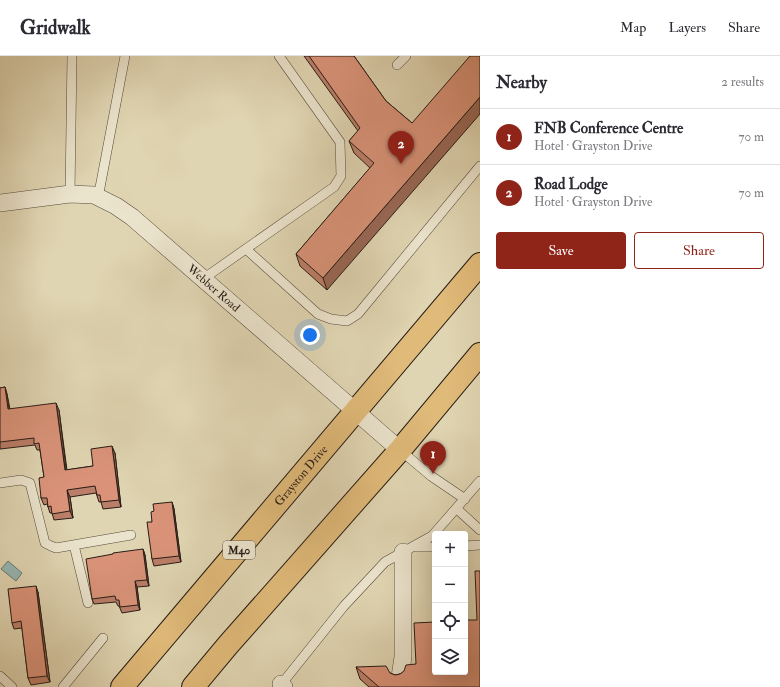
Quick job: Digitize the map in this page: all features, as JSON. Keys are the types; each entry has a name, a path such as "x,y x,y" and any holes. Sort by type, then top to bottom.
{"main road":[{"name":"Grayston Drive","path":"122,687 480,264"},
{"path":"193,687 228,645 400,450 480,354"}],"street":[{"name":"Webber Road","path":"0,203 70,194 94,196 116,206 132,217 400,450"},
{"path":"400,677 403,657 408,550"}],"lane":[{"path":"70,194 72,56"},
{"path":"98,198 125,56"},
{"path":"203,279 334,187 341,176 340,142 279,56"},
{"path":"397,65 406,56"},
{"path":"246,249 318,314 331,319 347,321 358,314 478,173"},
{"path":"400,450 431,476 465,499"},
{"path":"0,483 21,480 30,483 45,542 50,546 56,548 131,535"},
{"path":"281,686 344,606 385,562 432,536 480,481"},
{"path":"457,509 480,530"},
{"path":"74,545 88,603"},
{"path":"468,546 480,545"},
{"path":"408,550 432,547"},
{"path":"63,687 102,638"},
{"path":"0,676 12,687"}],"water":[{"path":"8,561 22,573 16,581 1,569"}],"building":[{"path":"309,56 354,56 386,101 412,123 470,56 480,56 480,97 323,278 296,254 374,163 349,141 360,128"},
{"path":"5,387 8,409 56,403 65,470 93,466 91,449 112,446 119,500 101,502 100,495 97,495 95,486 67,490 70,511 52,514 51,506 48,507 47,498 41,498 39,478 44,477 39,443 34,444 34,438 0,442 0,388"},
{"path":"172,502 179,556 152,559 147,522 152,522 151,512 154,511 153,504"},
{"path":"143,549 147,580 135,581 138,605 120,607 119,600 116,600 115,596 92,599 86,559 113,553"},
{"path":"475,571 480,571 480,687 379,687 356,667 386,666 390,673 395,675 400,674 404,671 406,665 416,664 414,623 432,622 432,675 468,675 468,620 477,620"},
{"path":"36,586 47,676 28,678 21,621 12,623 8,589"}],"place":[{"name":"Road Lodge","path":"401,164"},
{"name":"FNB Conference Centre","path":"433,474"}]}
